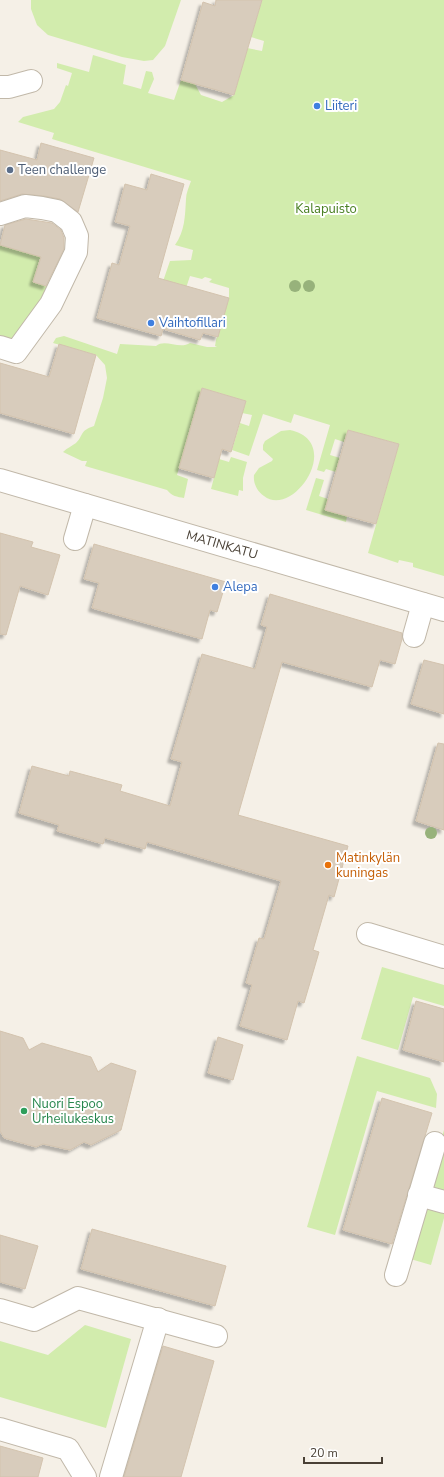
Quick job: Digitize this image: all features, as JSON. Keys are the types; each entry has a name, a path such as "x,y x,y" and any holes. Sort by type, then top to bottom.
{"street":[{"path":"0,87 9,87 31,81"},
{"path":"0,214 25,206 57,211 71,222 77,236 76,252 51,304 16,352 0,347"},
{"name":"MATINKATU","path":"0,480 444,610"},
{"path":"76,539 85,505"},
{"path":"414,636 424,604"},
{"path":"368,934 444,957"},
{"path":"396,1275 435,1143"},
{"path":"419,1195 444,1202"},
{"path":"0,1310 34,1320 78,1298 216,1336"},
{"path":"111,1477 158,1319"},
{"path":"0,1429 68,1449 85,1477"}],"green space":[{"path":"31,0 181,0 165,46 153,60 144,61 122,57 48,35 37,25 31,9"},
{"name":"Kalapuisto","path":"262,0 444,0 444,576 413,567 413,563 399,560 398,563 368,553 399,444 348,430 344,442 335,439 330,455 340,458 336,472 326,469 324,472 317,470 330,425 294,414 291,423 263,414 249,456 232,450 240,423 249,426 252,415 242,413 246,401 202,388 177,475 188,479 184,498 175,496 167,490 85,466 87,461 82,461 63,452 76,443 82,433 94,426 103,398 107,378 105,365 96,355 53,343 56,338 64,336 117,354 120,344 156,346 164,343 186,345 190,343 207,347 217,347 215,346 216,340 229,298 229,288 209,282 212,279 205,277 202,279 190,276 186,288 160,290 170,261 191,260 193,250 175,245 183,229 186,194 191,181 52,139 54,133 18,122 23,117 54,109 60,102 66,85 68,86 72,73 57,68 57,63 89,72 93,55 126,65 123,84 141,89 146,71 152,72 154,79 148,93 174,100 181,80 195,84 201,95 222,102 234,95 247,48 262,51 264,41 251,37"},
{"path":"0,245 35,255 41,255 33,282 56,289 11,341 0,338"},
{"path":"290,430 306,437 313,449 314,462 308,476 299,488 288,497 276,500 264,496 259,492 255,484 254,475 259,468 273,459 263,450 265,441 281,431"},
{"path":"231,457 247,462 243,478 243,491 239,490 238,496 211,489 219,459 229,462"},
{"path":"316,478 324,480 319,496 328,499 325,510 347,516 346,522 306,510"},
{"path":"382,967 444,985 444,1006 413,997 398,1050 361,1039"},
{"path":"357,1056 430,1078 437,1094 436,1108 377,1091 335,1235 307,1227"},
{"path":"444,1130 444,1218 431,1265 407,1258"},
{"path":"85,1325 131,1339 106,1428 0,1397 0,1341 48,1355"}],"building":[{"path":"216,0 262,0 234,95 181,80 203,2 215,6"},
{"path":"41,143 94,158 78,212 60,199 44,196 22,194 0,201 0,150 37,160"},
{"path":"151,174 184,184 158,278 229,298 218,337 203,333 200,340 163,329 161,336 97,318 112,263 119,265 130,226 115,222 125,184 147,190"},
{"path":"26,219 52,223 61,230 64,238 64,249 46,286 33,282 41,257 0,245 5,225"},
{"path":"59,344 96,355 74,434 0,413 0,363 49,377"},
{"path":"202,388 246,401 231,452 222,449 214,478 179,468"},
{"path":"348,430 399,444 376,524 325,510"},
{"path":"0,533 33,542 31,547 60,555 48,595 20,586 6,635 0,634"},
{"path":"94,544 226,582 217,612 210,610 202,639 92,608 99,583 84,579"},
{"path":"270,594 402,633 402,639 395,664 380,660 372,687 282,662 238,815 348,846 334,897 329,895 313,950 319,952 304,1003 298,1001 287,1040 240,1026 252,985 246,983 259,938 264,939 281,881 147,842 145,849 105,838 103,844 57,831 59,825 19,813 32,766 69,776 70,771 122,785 120,791 170,806 182,762 171,759 202,654 255,669 267,627 261,625"},
{"path":"424,660 444,665 444,714 411,704"},
{"path":"438,743 444,744 444,830 416,821"},
{"path":"416,1001 444,1009 444,1062 403,1050"},
{"path":"0,1031 23,1038 29,1050 42,1043 91,1057 98,1072 111,1063 136,1071 121,1130 91,1145 84,1142 70,1150 43,1144 36,1147 4,1138 0,1131"},
{"path":"218,1037 243,1045 233,1080 208,1073"},
{"path":"382,1098 432,1113 392,1244 343,1230"},
{"path":"92,1229 226,1266 215,1306 81,1269"},
{"path":"0,1235 38,1246 25,1289 0,1282"},
{"path":"163,1346 214,1361 181,1477 124,1477"},
{"path":"0,1446 43,1458 38,1477 0,1477"}],"place":[{"name":"Liiteri","path":"317,106"},
{"name":"Teen challenge","path":"10,170"},
{"name":"Vaihtofillari","path":"151,323"},
{"name":"Alepa","path":"215,587"},
{"name":"Matinkylän kuningas","path":"328,865"},
{"name":"Nuori Espoo Urheilukeskus","path":"24,1111"}]}
